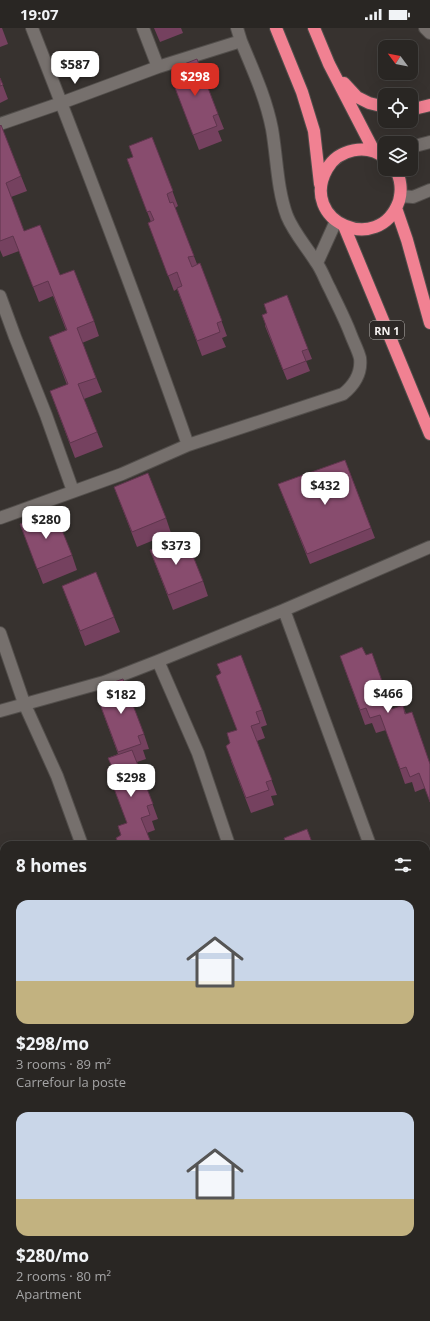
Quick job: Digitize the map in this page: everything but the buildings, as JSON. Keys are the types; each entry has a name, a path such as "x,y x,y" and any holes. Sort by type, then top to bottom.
{"highway":[{"path":"276,28 302,92 314,131 322,198 325,209 340,224 356,230 368,229 379,225 389,218 396,208 400,196 401,184 399,176"},
{"path":"314,28 329,64 378,149"},
{"path":"329,64 357,98 378,105"},
{"path":"418,108 430,105"},
{"path":"321,187 323,175 329,164 338,156 350,151 362,149 378,153"},
{"path":"396,208 408,240 430,323"},
{"name":"RN 1","path":"340,224 430,434"}],"street":[{"path":"32,28 114,241 188,445"},
{"path":"143,28 158,66"},
{"path":"0,518 122,474 188,445 333,398 343,394 351,388 357,379 360,368 360,358 342,314 317,263 303,246 287,215 282,198 268,111 262,91 237,28"},
{"path":"425,28 430,33"},
{"path":"0,124 61,103 158,66 241,41"},
{"path":"418,146 430,142"},
{"path":"400,196 414,197 430,190"},
{"path":"317,263 340,224"},
{"path":"0,296 46,415 73,491"},
{"path":"0,711 24,703 104,682 284,610 430,547"},
{"path":"284,610 369,841"},
{"path":"0,633 24,703 57,776 81,841"},
{"path":"158,661 198,753 229,841"}]}
